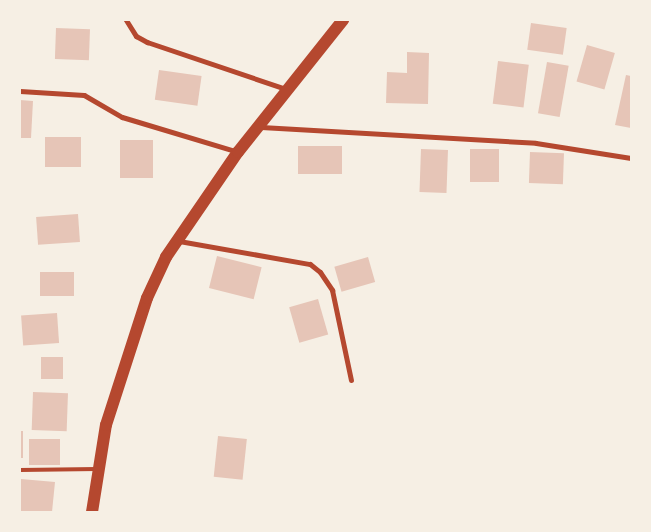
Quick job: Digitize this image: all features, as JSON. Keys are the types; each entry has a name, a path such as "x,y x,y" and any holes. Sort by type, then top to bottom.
{"main road":[{"path":"92,512 106,424 127,354 147,298 176,241 238,152 260,127 343,20"}],"street":[{"path":"126,20 136,36 147,42 289,90"},
{"path":"20,92 84,95 122,117 238,152"},
{"path":"260,127 536,143 631,158"},
{"path":"176,241 310,264 320,272 332,290 351,380"}],"lane":[{"path":"20,470 98,469"}],"building":[{"path":"531,23 567,28 563,55 527,50"},
{"path":"56,28 90,29 89,60 55,59"},
{"path":"587,45 615,53 604,90 577,82"},
{"path":"407,52 429,53 428,104 386,103 387,72 407,73"},
{"path":"498,61 529,65 524,107 493,104"},
{"path":"547,62 569,66 560,117 538,113"},
{"path":"159,70 202,76 197,106 155,100"},
{"path":"626,75 631,76 631,128 615,125"},
{"path":"20,100 33,101 31,138 20,138"},
{"path":"45,137 81,137 81,167 45,167"},
{"path":"120,140 153,140 153,178 120,178"},
{"path":"298,146 342,146 342,174 298,174"},
{"path":"421,149 448,150 446,193 419,192"},
{"path":"470,149 499,149 499,182 470,182"},
{"path":"530,152 564,153 563,184 529,183"},
{"path":"78,214 80,242 38,245 36,217"},
{"path":"217,256 262,267 254,299 209,288"},
{"path":"368,257 375,282 342,292 334,267"},
{"path":"40,272 74,272 74,296 40,296"},
{"path":"318,299 328,335 299,343 289,307"},
{"path":"57,313 59,343 23,345 21,316"},
{"path":"41,357 63,357 63,379 41,379"},
{"path":"33,392 68,393 67,431 32,430"},
{"path":"20,431 23,431 23,458 20,458"},
{"path":"218,436 247,439 243,480 214,477"},
{"path":"29,439 60,439 60,465 29,465"},
{"path":"21,479 55,482 52,512 20,512"}]}
